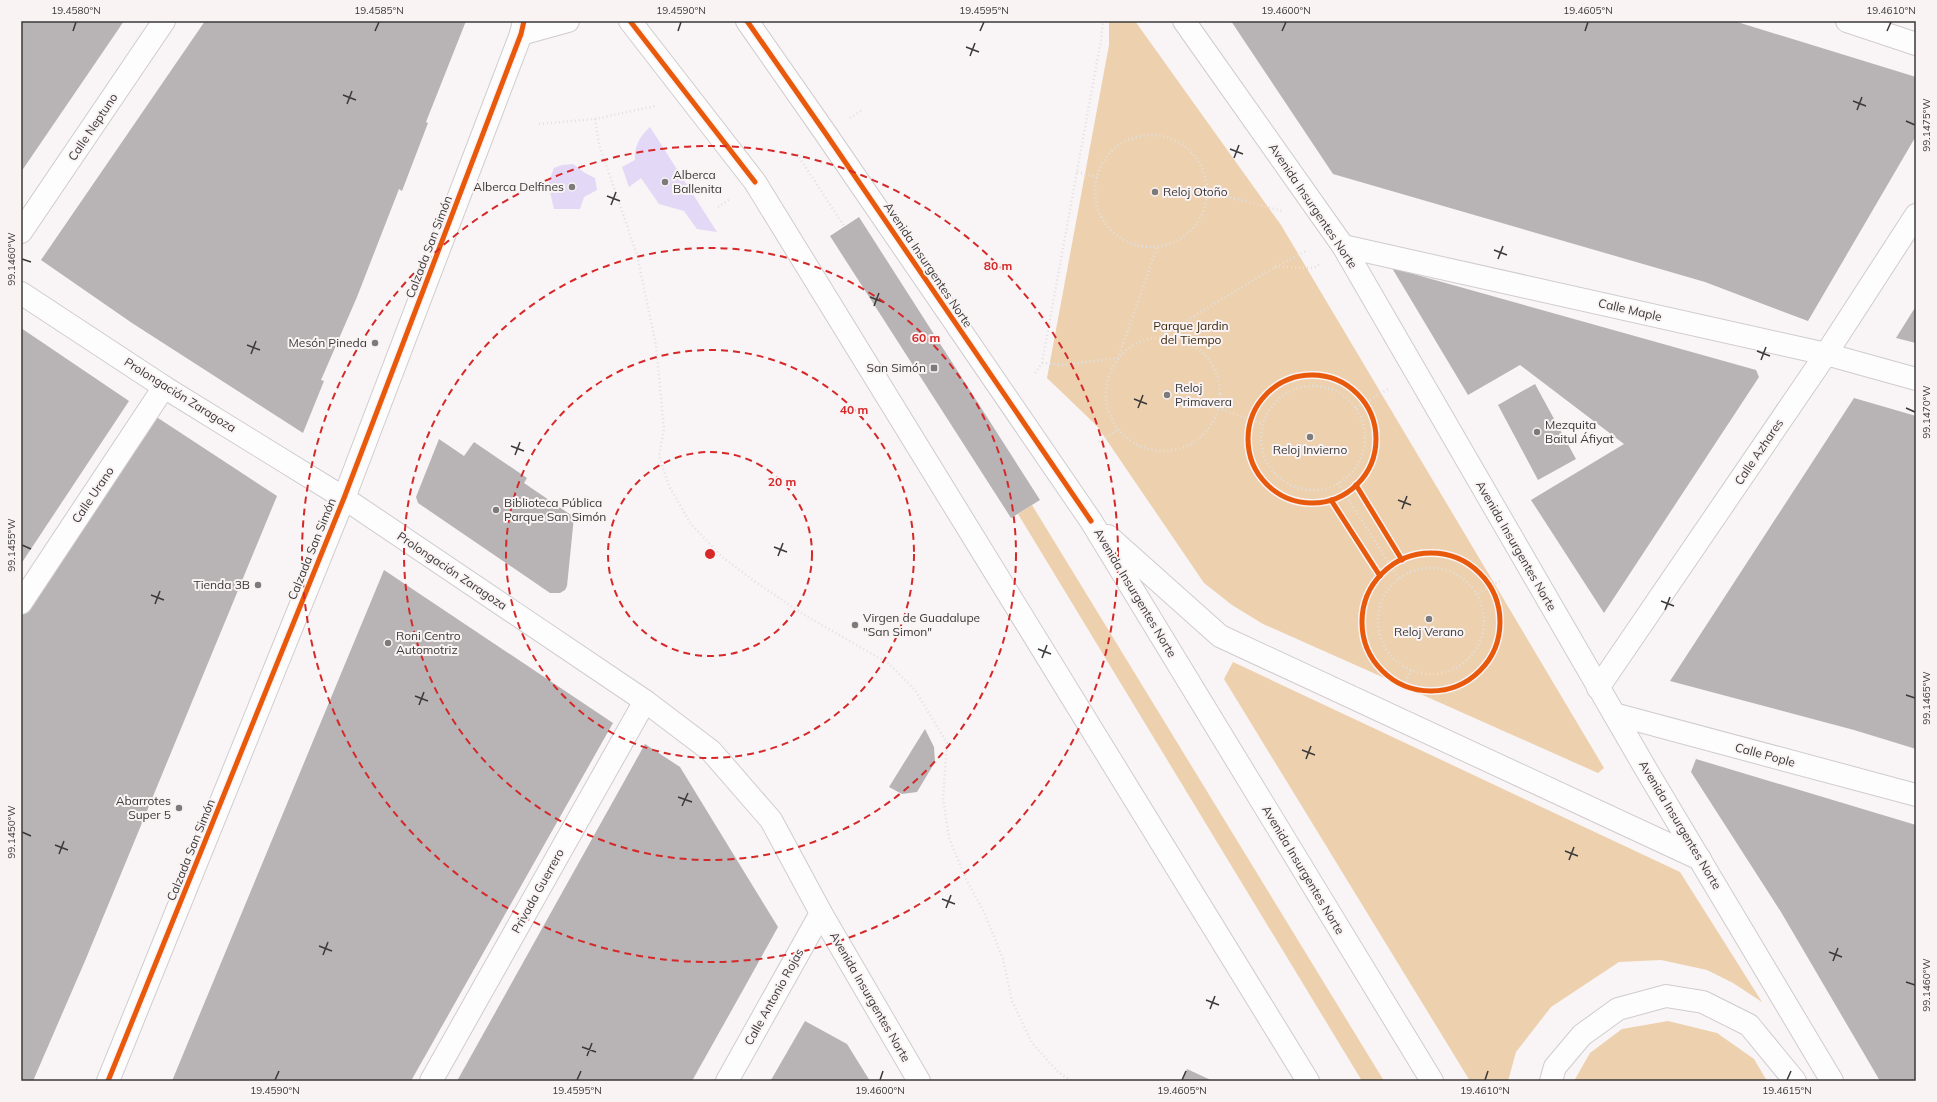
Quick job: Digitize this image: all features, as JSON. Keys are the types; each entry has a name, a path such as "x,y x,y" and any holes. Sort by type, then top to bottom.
{"main road":[{"name":"Calle Neptuno","path":"21,232 164,21"},
{"name":"Calzada San Simón","path":"108,1081 344,498 522,28 568,21"},
{"path":"630,21 755,182 1308,1081"},
{"name":"Avenida Insurgentes Norte","path":"747,21 835,146 1091,521 1432,1081"},
{"name":"Avenida Insurgentes Norte","path":"1184,21 1343,246 1598,688 1832,1081"},
{"path":"1847,21 1916,44"},
{"name":"Calle Azhares","path":"1598,688 1826,354 1916,215"},
{"name":"Calle Maple","path":"1343,246 1826,354 1916,379"},
{"name":"Prolongación Zaragoza","path":"21,293 164,387 344,498 645,701 711,751 771,820 821,912"},
{"name":"Calle Urano","path":"21,603 164,387"},
{"path":"1091,521 1220,636 1700,859"},
{"name":"Privada Guerrero","path":"431,1081 645,701"},
{"name":"Calle Pople","path":"1614,714 1916,795"},
{"name":"Avenida Insurgentes Norte","path":"821,912 919,1081"},
{"name":"Calle Antonio Rojas","path":"729,1080 821,912"},
{"path":"1551,1081 1555,1067 1582,1035 1618,1009 1666,996 1703,1002 1749,1025 1795,1081"}],"path":[{"path":"1035,373 1042,363 1102,40 1103,21"},
{"path":"539,124 595,119 655,106"},
{"path":"595,119 599,144 637,255 656,345 664,429 659,456 669,486 691,524 722,557 806,616 888,663 915,690 947,743 943,799 949,838 966,879 984,912 1003,959 1012,1001 1032,1043 1058,1072 1071,1081"},
{"path":"1146,135 1162,136 1178,142 1192,152 1202,166 1207,182 1207,200 1201,218 1190,232 1175,243 1157,248 1139,247 1122,240 1108,228 1099,212 1095,194 1097,177 1104,162 1115,148 1129,140 1146,135"},
{"path":"797,154 844,226"},
{"path":"1077,172 1097,177"},
{"path":"1207,191 1282,211"},
{"path":"1275,267 1314,268 1343,246"},
{"path":"1042,363 1064,365 1118,358 1128,348 1144,339 1163,336 1186,341 1198,347 1210,360 1219,378 1220,398 1216,417 1205,434 1189,445 1170,452 1150,451 1132,443 1117,430 1108,414 1105,396 1107,377 1118,358 1157,248"},
{"path":"1163,336 1275,267 1306,251"},
{"path":"1312,385 1329,388 1345,396 1356,408 1363,423 1365,440 1361,457 1352,472 1338,483 1322,490 1304,490 1288,484 1274,473 1264,458 1260,441 1262,424 1270,408 1281,396 1296,388 1312,385"},
{"path":"1356,408 1363,401 1388,389"},
{"path":"1363,401 1368,409"},
{"path":"1218,408 1252,417 1262,424"},
{"path":"1249,427 1252,417"},
{"path":"1099,442 1117,430"},
{"path":"1338,483 1399,579"},
{"path":"1338,497 1351,489"},
{"path":"1386,572 1396,563"},
{"path":"1436,567 1452,571 1466,580 1478,593 1484,609 1485,626 1480,643 1470,657 1456,668 1439,674 1421,674 1404,667 1390,655 1381,640 1378,622 1381,604 1390,587 1399,579 1403,575 1418,569 1436,567"},
{"path":"1487,581 1494,594"},
{"path":"1478,593 1500,581"},
{"path":"1401,693 1411,670"},
{"path":"1398,682 1411,688"}],"green space":[{"name":"Parque Jardin del Tiempo","path":"1109,21 1135,21 1281,225 1604,768 1598,773 1263,624 1232,605 1204,583 1097,426 1047,378 1109,45"},
{"path":"1032,505 1384,1081 1362,1081 1018,514"},
{"path":"1233,662 1680,872 1762,1002 1733,983 1707,970 1661,960 1619,962 1551,1007 1516,1052 1508,1081 1470,1081 1224,679"},
{"path":"1668,1021 1717,1033 1754,1059 1767,1081 1574,1081 1590,1053 1622,1029"}],"shaded area":[{"name":"Alberca Ballenita","path":"650,127 717,232 697,229 684,211 659,204 641,178 629,187 622,167 635,160 638,142"},
{"name":"Alberca Delfines","path":"573,164 595,178 597,190 584,197 580,209 554,209 548,184 554,168 562,165"}],"building":[{"path":"21,21 124,21 21,172"},
{"path":"205,21 466,21 426,122 428,123 402,191 399,189 357,297 321,380 324,381 303,433 132,323 41,260"},
{"path":"1231,21 1734,21 1916,77 1916,136 1808,321 1705,282 1333,174"},
{"path":"859,217 1040,500 1011,518 830,236"},
{"path":"1392,268 1756,370 1759,377 1604,613 1531,500 1624,444 1520,365 1468,395"},
{"path":"1916,306 1916,343 1896,338"},
{"path":"21,328 129,401 21,564"},
{"name":"Mezquita Baitul Áfiyat","path":"1535,384 1576,459 1538,480 1498,405"},
{"path":"1854,398 1916,416 1916,749 1854,730 1670,681"},
{"path":"155,416 277,496 85,961 33,1081 23,1081 21,1080 21,617"},
{"name":"Biblioteca Pública Parque San Simón","path":"439,439 464,456 474,442 527,478 524,483 574,517 567,586 565,590 560,593 550,593 418,503 416,497"},
{"path":"384,570 613,723 411,1081 172,1081"},
{"path":"925,729 934,747 935,762 917,792 902,794 889,787"},
{"path":"645,744 680,767 778,927 743,990 692,1081 457,1081"},
{"path":"1696,759 1916,825 1916,1081 1880,1081 1781,912 1691,772"},
{"path":"805,1021 847,1044 870,1081 771,1080"},
{"path":"1187,1069 1213,1081 1181,1081"}],"cycle path":[{"path":"108,1081 344,498 521,34 524,21"},
{"path":"630,21 755,182"},
{"path":"747,21 1091,521"},
{"path":"1306,375 1318,375 1331,378 1342,383 1353,390 1361,398 1373,420 1376,439 1375,451 1371,463 1361,480 1353,488 1331,500 1318,503 1306,503 1293,500 1282,495 1271,488 1263,480 1251,458 1248,445 1248,433 1251,420 1256,409 1263,398 1271,390 1293,378 1306,375"},
{"path":"1356,485 1402,560"},
{"path":"1331,500 1380,576"},
{"path":"1431,553 1451,556 1463,561 1480,573 1492,590 1497,602 1500,622 1497,642 1492,654 1480,671 1463,683 1451,688 1431,691 1411,688 1399,683 1382,671 1370,654 1365,642 1362,622 1365,602 1370,590 1382,573 1399,561 1411,556 1431,553"}],"place":[{"name":"Alberca Ballenita","path":"665,182"},
{"name":"Alberca Delfines","path":"572,187"},
{"name":"Reloj Otoño","path":"1155,192"},
{"name":"Mesón Pineda","path":"375,343"},
{"name":"San Simón","path":"934,368"},
{"name":"Reloj Primavera","path":"1167,395"},
{"name":"Mezquita Baitul Áfiyat","path":"1537,432"},
{"name":"Reloj Invierno","path":"1310,437"},
{"name":"Biblioteca Pública Parque San Simón","path":"496,510"},
{"name":"Tienda 3B","path":"258,585"},
{"name":"Reloj Verano","path":"1429,619"},
{"name":"Virgen de Guadalupe \"San Simon\"","path":"855,625"},
{"name":"Roni Centro Automotriz","path":"388,643"},
{"name":"Abarrotes Super 5","path":"179,808"}]}
